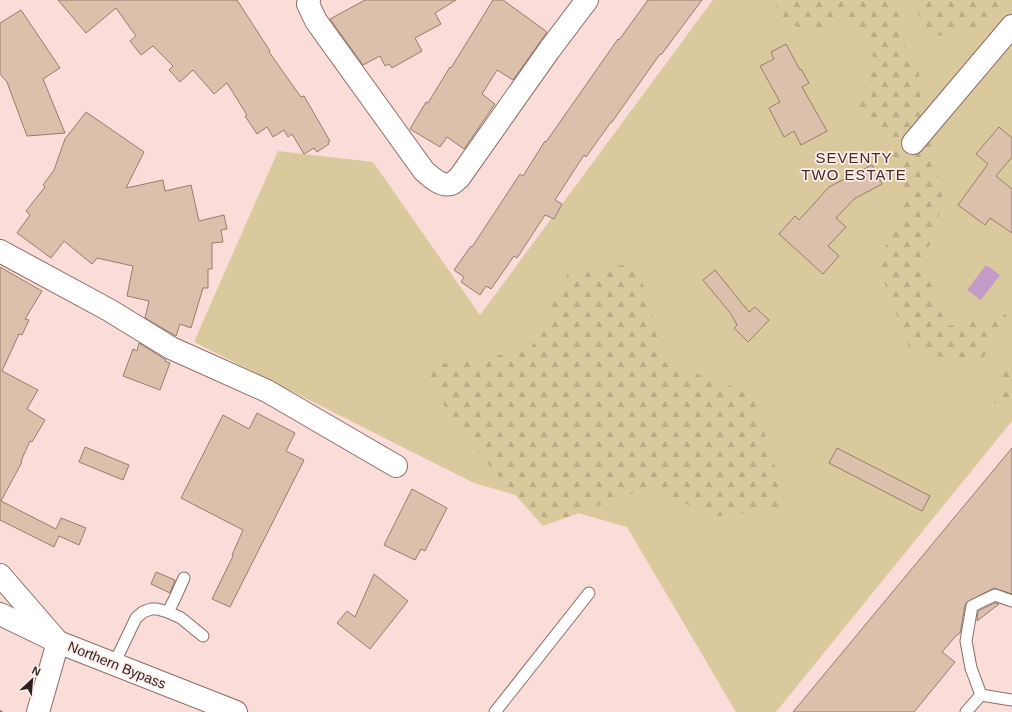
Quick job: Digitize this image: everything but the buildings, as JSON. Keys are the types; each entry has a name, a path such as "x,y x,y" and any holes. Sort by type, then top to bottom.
{"street":[{"path":"307,1 316,21 424,171 435,181 451,184 459,178 550,49 587,0"},
{"path":"913,143 1012,26"},
{"path":"0,252 108,310 171,348 267,391 396,466"},
{"path":"0,575 58,642 38,712"},
{"name":"Northern Bypass","path":"0,614 58,642 236,712"}],"lane":[{"path":"168,612 184,578"},
{"path":"494,712 589,593"},
{"path":"981,695 970,668 966,641 972,606 995,595 1012,601"},
{"path":"114,664 136,618 151,609 168,612 181,618 203,636"},
{"path":"981,695 1012,700"},
{"path":"966,712 981,695"}],"green space":[{"path":"713,0 1012,0 1012,421 776,712 736,712 627,527 474,483 194,342 278,151 373,162 480,315"},
{"path":"781,0 904,0 899,36 919,69 921,112 935,158 943,201 923,267 949,326 1007,314 980,364 910,351 878,265 904,202 886,139 858,113 873,56 842,13 821,37 770,15"},
{"path":"910,0 1003,0 996,22 933,37"},
{"path":"637,263 665,362 752,394 788,507 713,517 651,487 543,526 459,431 422,367 530,350 568,273"},
{"path":"1012,361 1012,401 989,404 1006,367"}],"shaded area":[{"path":"986,265 1000,275 981,300 967,290"}],"district":[{"name":"SEVENTY TWO ESTATE","path":"854,166"}]}
